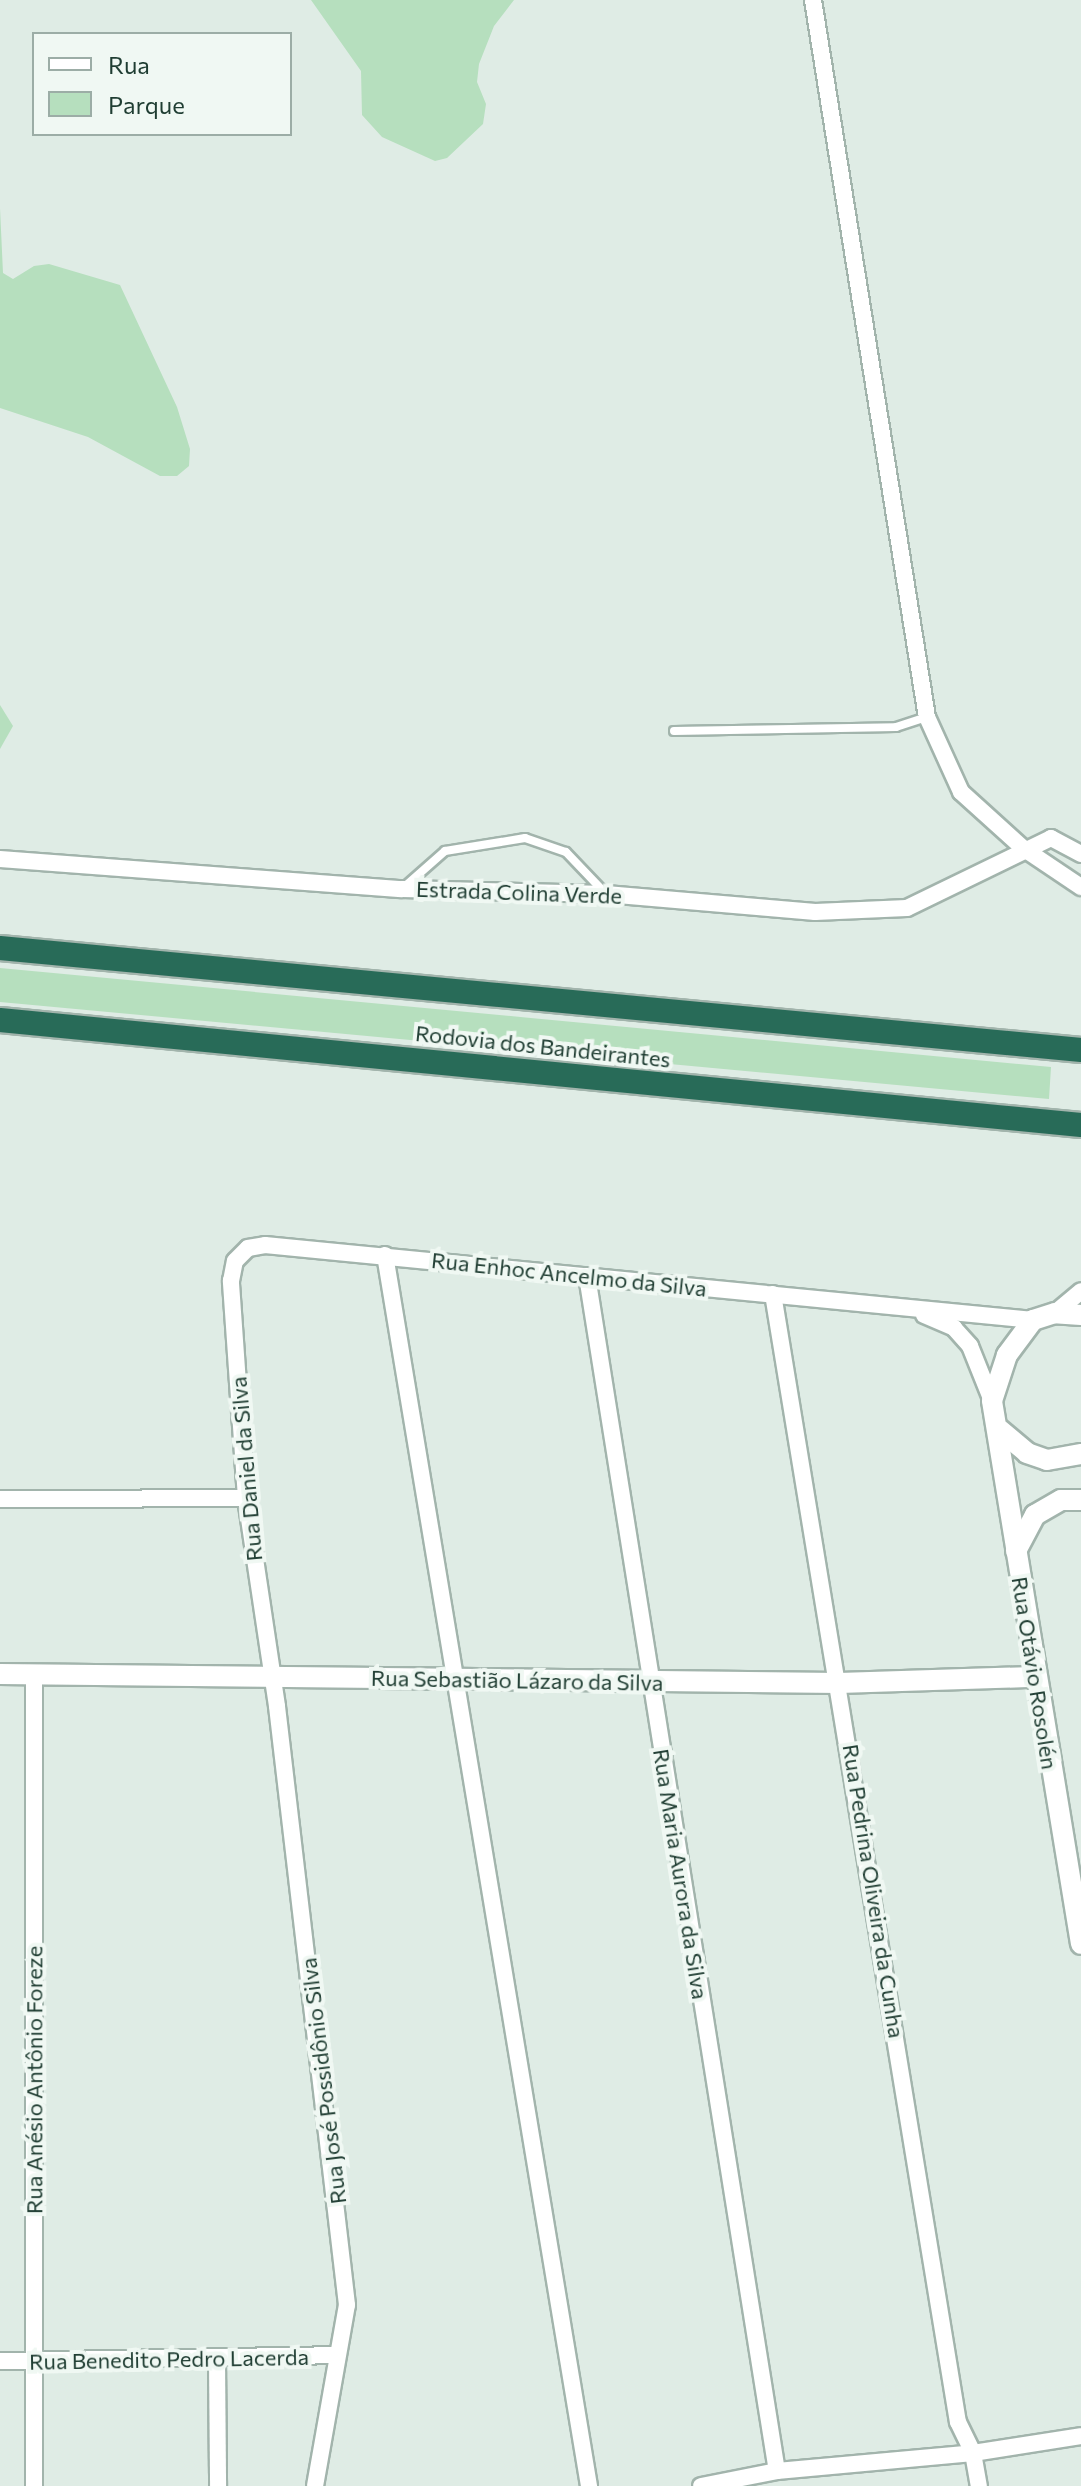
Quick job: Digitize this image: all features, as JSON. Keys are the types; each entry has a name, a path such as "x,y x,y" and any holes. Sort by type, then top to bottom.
{"highway":[{"name":"Rodovia dos Bandeirantes","path":"0,948 1070,1048"},
{"name":"Rodovia dos Bandeirantes","path":"0,1020 1081,1125"}],"street":[{"path":"813,0 927,717 961,792 1023,848 1081,887"},
{"name":"Estrada Colina Verde","path":"0,859 402,889 606,894 815,912 907,908 1023,848 1051,838 1081,854"},
{"name":"Rua Enhoc Ancelmo da Silva","path":"235,1261 248,1248 265,1245 1033,1320"},
{"path":"385,1255 589,2486"},
{"name":"Rua Daniel da Silva","path":"235,1261 231,1281 246,1498 271,1676"},
{"name":"Rua Maria Aurora da Silva","path":"587,1276 777,2471"},
{"path":"1055,1313 1081,1291"},
{"name":"Rua Pedrina Oliveira da Cunha","path":"773,1294 958,2422 973,2453 979,2486"},
{"name":"Rua Enhoc Ancelmo da Silva","path":"908,1308 954,1328 970,1346 992,1401"},
{"path":"992,1401 1007,1355 1033,1320 1055,1313 1081,1315"},
{"name":"Rua Otávio Rosolén","path":"992,1401 1000,1430 1034,1677 1081,1944"},
{"path":"1000,1430 1027,1453 1047,1460 1081,1454"},
{"path":"0,1499 246,1498"},
{"path":"1016,1551 1035,1515 1061,1500 1081,1500"},
{"name":"Rua Sebastião Lázaro da Silva","path":"0,1674 839,1683 1034,1677"},
{"name":"Rua Anésio Antônio Foreze","path":"34,1674 34,2486"},
{"name":"Rua José Possidônio Silva","path":"271,1676 338,2209 347,2305 315,2486"},
{"name":"Rua Benedito Pedro Lacerda","path":"0,2361 217,2361 337,2355"},
{"path":"217,2361 218,2486"},
{"path":"701,2486 777,2471 973,2453 1081,2436"}],"lane":[{"path":"674,731 896,727 927,717"},
{"path":"402,889 445,851 525,838 566,852 606,894"}],"green space":[{"path":"311,0 514,0 494,26 479,64 477,82 486,104 483,124 447,158 435,161 382,137 362,115 361,71"},
{"path":"0,208 3,273 13,279 34,266 49,264 120,285 177,407 190,449 189,466 177,476 160,476 88,437 0,408"},
{"path":"0,705 13,726 0,749"},
{"path":"0,968 1051,1067 1049,1099 0,1002"}]}
